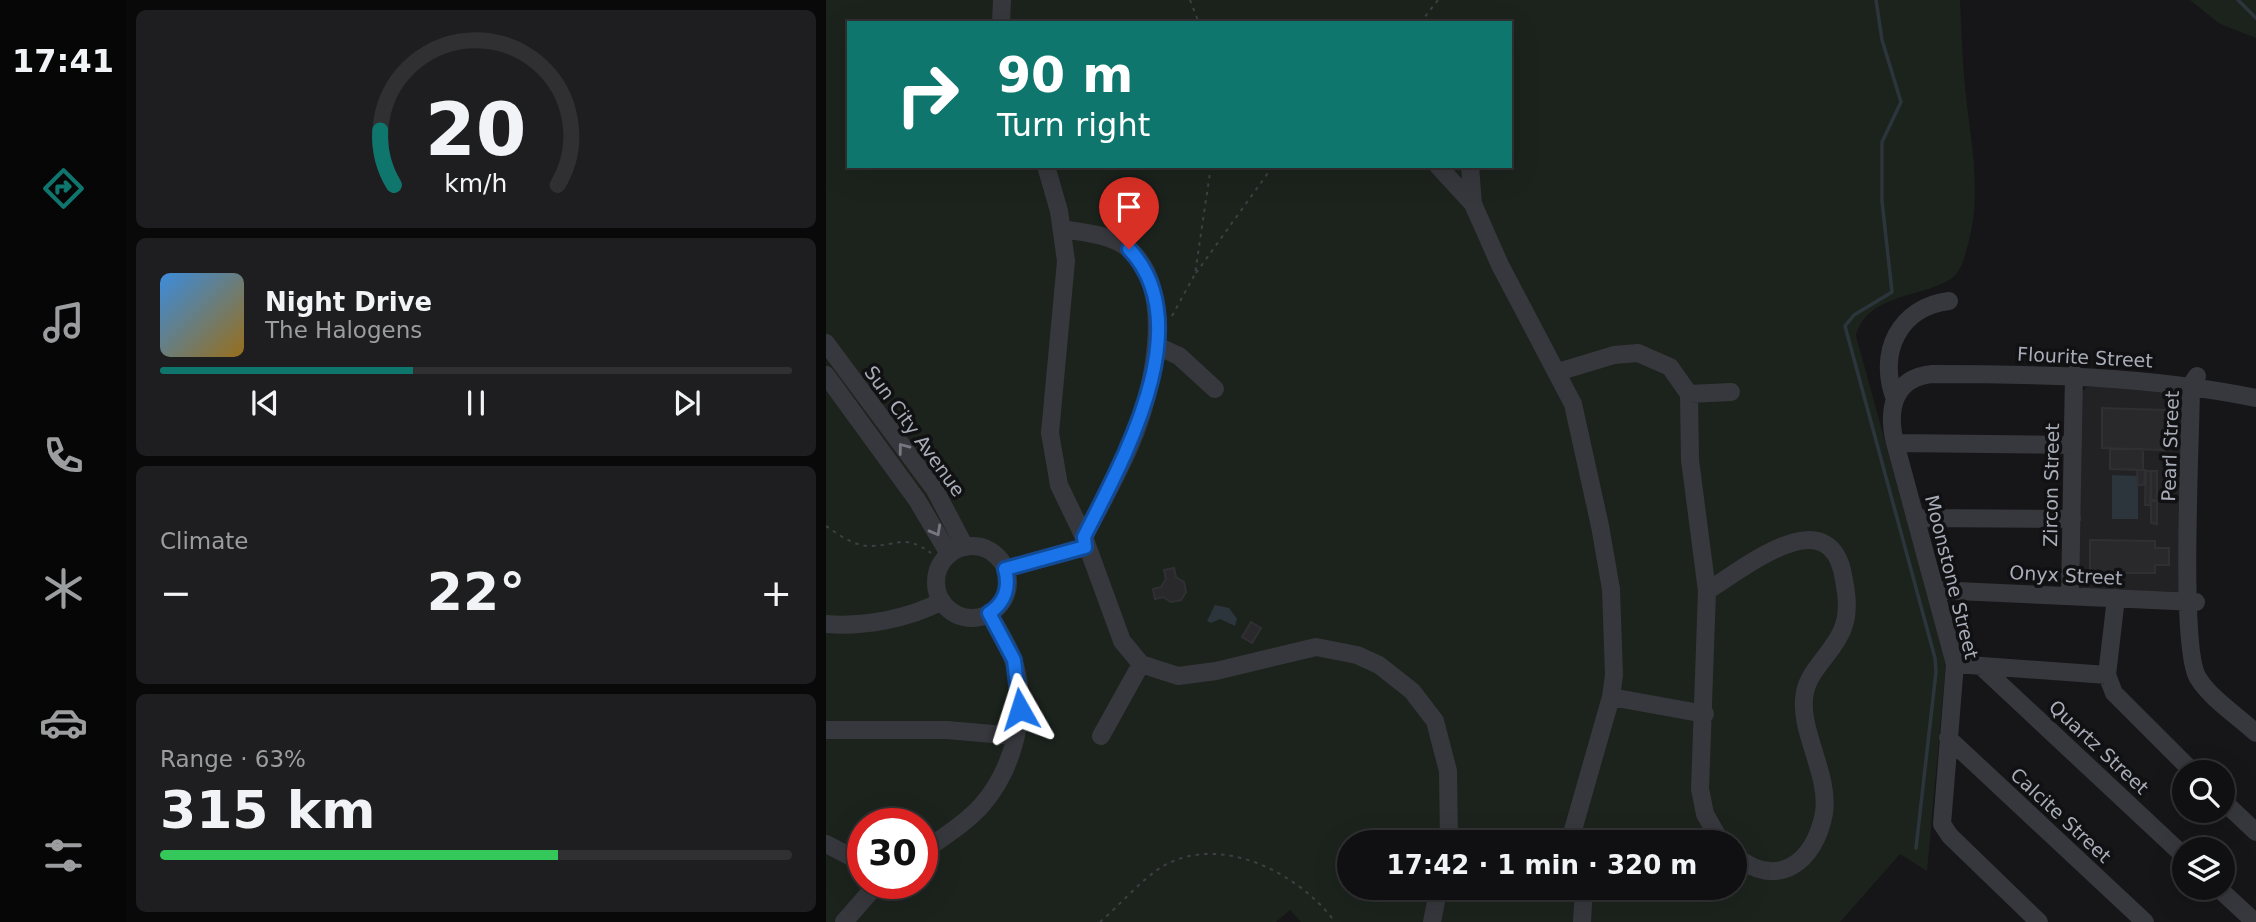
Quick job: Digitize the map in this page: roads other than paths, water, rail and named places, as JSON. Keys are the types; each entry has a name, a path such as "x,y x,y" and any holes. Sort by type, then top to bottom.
{"street":[{"path":"1001,21 1002,0"},
{"path":"1047,168 1063,229 1066,281 1050,433 1059,485 1085,542 1115,626 1130,652 1141,664 1169,674 1195,675 1316,648 1357,655 1379,665 1412,691 1435,721 1448,771 1449,830"},
{"path":"1440,168 1473,204 1500,265 1558,372 1580,427 1611,589 1614,674 1611,697 1573,830"},
{"path":"1470,168 1473,204"},
{"path":"1005,569 1085,542 1136,431 1157,341 1156,303 1140,261 1116,241 1063,229"},
{"name":"Moonstone Street","path":"1948,301 1923,307 1896,332 1888,367 1889,383 1895,399 1889,419 1955,664 1941,818 1946,831 2039,922"},
{"path":"1157,341 1179,356 1215,389"},
{"name":"Sun City Avenue","path":"826,344 935,490 952,555"},
{"path":"1558,372 1614,355 1639,353 1670,367 1689,394 1690,460 1707,591 1705,714 1700,789 1705,814 1714,830"},
{"name":"Flourite Street","path":"1895,399 1911,380 1932,374 2074,374 2196,386 2256,398"},
{"name":"Zircon Street","path":"2070,596 2074,374"},
{"name":"Sun City Avenue","path":"826,375 918,500 952,555"},
{"name":"Pearl Street","path":"2196,386 2192,663 2197,677 2256,733"},
{"path":"1689,394 1731,392"},
{"path":"1895,443 2073,445"},
{"path":"1915,518 2072,519"},
{"path":"1707,591 1779,548 1799,540 1820,539 1831,547 1846,587 1847,612 1843,629 1805,692 1806,719 1821,777 1824,811 1815,841 1810,853 1797,864 1777,872 1759,871 1747,863"},
{"path":"989,551 1005,569 1007,591 1001,604 989,613 967,617 953,612 942,601 936,582 952,555 989,551"},
{"name":"Onyx Street","path":"1935,590 2192,601"},
{"path":"2116,598 2107,675 2114,693 2181,760"},
{"path":"826,624 892,619 925,610 942,601"},
{"name":"Pearl Street","path":"2192,601 2200,661 2216,683 2256,720"},
{"path":"938,840 983,804 1001,775 1016,736 1020,709 1014,660 989,613"},
{"path":"1101,736 1141,664"},
{"path":"1955,664 2107,675"},
{"name":"Quartz Street","path":"1984,668 2172,845"},
{"path":"1611,697 1705,714"},
{"path":"826,730 947,730 1016,736"},
{"name":"Calcite Street","path":"1948,738 2145,922"},
{"path":"2235,812 2256,832"},
{"path":"826,844 847,855"},
{"path":"844,922 864,899"},
{"path":"1432,922 1436,900"},
{"path":"1582,922 1583,900"},
{"path":"2231,900 2255,922"}],"waterway":[{"path":"1876,0 1882,40 1901,102 1882,142 1882,201 1892,292 1854,315 1845,326 1935,658 1936,672 1916,848"},
{"path":"2238,0 2256,18"}]}
